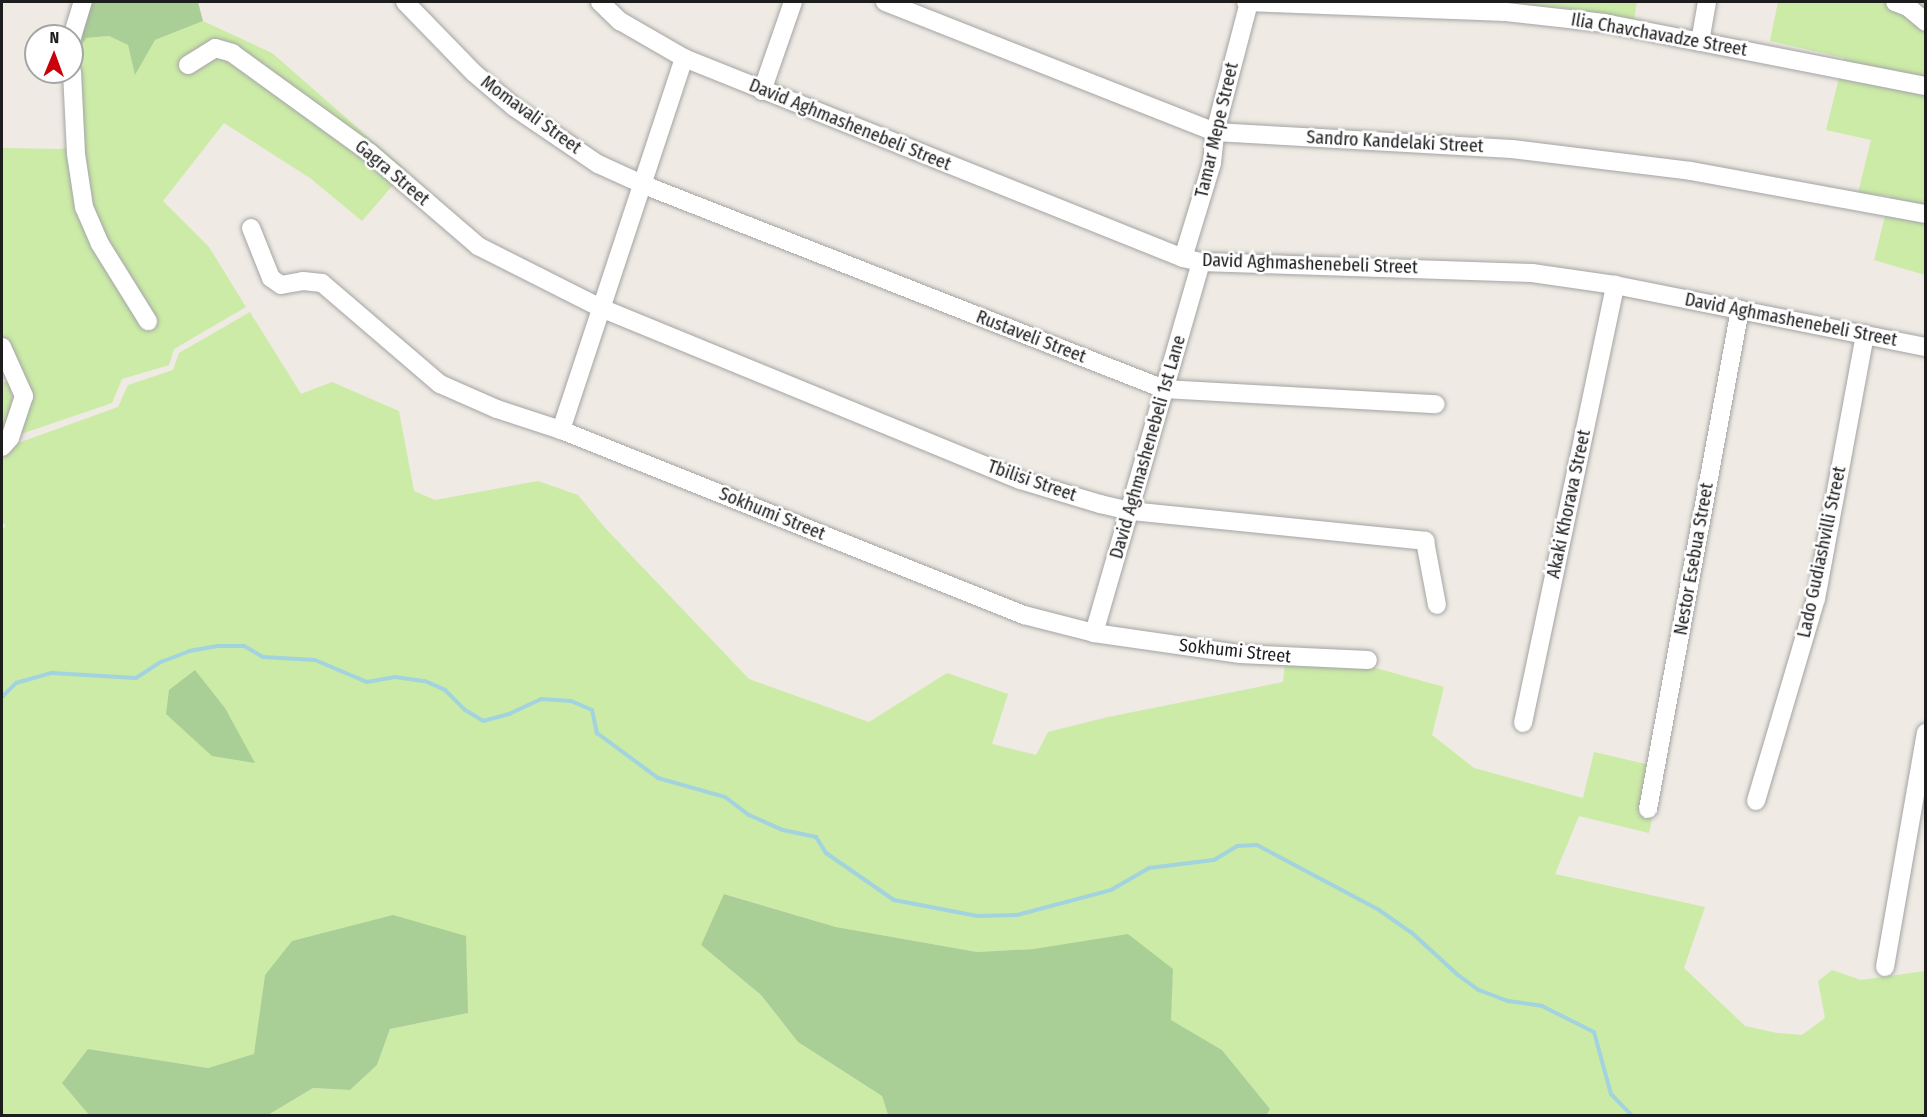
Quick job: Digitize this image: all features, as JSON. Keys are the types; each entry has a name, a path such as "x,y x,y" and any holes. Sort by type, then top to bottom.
{"street":[{"path":"76,24 83,2"},
{"name":"Momavali Street","path":"405,2 474,73 514,107 598,164 644,185"},
{"name":"David Aghmashenebeli Street","path":"600,2 620,21 684,58 1183,258 1202,262 1532,273 1616,285 1926,347"},
{"path":"762,91 793,2"},
{"name":"Sandro Kandelaki Street","path":"885,2 1215,132 1512,149 1691,171 1926,214"},
{"name":"Tamar Mepe Street","path":"1183,258 1212,163 1215,132 1248,2"},
{"name":"Ilia Chavchavadze Street","path":"1248,2 1506,12 1604,23 1926,86"},
{"path":"1700,42 1707,2"},
{"path":"1895,2 1908,7 1926,22"},
{"name":"Gagra Street","path":"188,65 215,48 232,53 370,153 478,246 600,308"},
{"path":"561,430 600,308 644,185 684,58"},
{"path":"73,84 76,154 84,207 100,244 148,321"},
{"name":"Rustaveli Street","path":"644,185 1164,389 1436,404"},
{"name":"Sokhumi Street","path":"250,228 271,278 281,285 303,281 322,283 440,384 497,410 561,430 1024,615 1094,633 1240,654 1368,660"},
{"name":"David Aghmashenebeli 1st Lane","path":"1094,633 1202,262"},
{"name":"Akaki Khorava Street","path":"1523,723 1616,285"},
{"name":"Tbilisi Street","path":"600,308 1020,480 1131,511 1425,541 1437,605"},
{"name":"Nestor Esebua Street","path":"1648,809 1740,309"},
{"name":"Lado Gudiashvilli Street","path":"1756,801 1816,599 1865,334"},
{"path":"2,347 24,396 10,438 2,447"},
{"path":"1885,967 1926,733"}],"green space":[{"path":"89,2 198,2 203,21 155,40 135,75 128,45 109,36 86,38 84,41"},
{"path":"1484,2 1637,2 1634,19 1566,8"},
{"path":"1778,2 1925,2 1925,275 1874,260 1890,196 1858,193 1871,140 1826,130 1844,58 1770,41"},
{"path":"203,21 272,53 406,170 362,221 310,178 224,123 163,201 209,247 246,307 174,349 169,365 122,379 112,403 18,435 31,393 2,352 2,148 60,149 83,144 81,84 84,84 84,41 86,38 109,36 128,45 135,74 155,40"},
{"path":"250,312 301,394 332,382 399,411 414,491 435,500 538,481 578,495 606,529 749,679 869,722 947,673 1008,694 992,744 1036,755 1048,732 1108,717 1283,682 1285,663 1372,667 1444,687 1432,735 1474,768 1583,798 1594,752 1663,768 1649,833 1579,816 1555,874 1705,907 1684,968 1745,1026 1777,1033 1802,1035 1825,1018 1818,981 1832,970 1861,980 1925,971 1925,1115 1266,1115 1270,1109 1222,1050 1170,1020 1173,969 1034,949 977,952 836,927 725,894 701,945 761,995 798,1042 882,1096 888,1115 268,1115 313,1088 350,1090 377,1065 390,1029 468,1013 265,975 255,1054 208,1068 88,1049 63,1083 90,1115 2,1115 2,529 6,526 2,522 2,460 18,443 118,407 128,385 173,370 179,353"},
{"path":"2,382 11,382 13,403 2,435"},
{"path":"195,670 225,708 255,763 212,756 166,714 169,690"},
{"path":"724,894 836,927 977,952 1034,949 1128,934 1173,969 1171,1020 1222,1050 1270,1109 1266,1116 888,1115 882,1096 798,1042 761,995 701,945"},
{"path":"393,915 466,936 468,1013 390,1029 377,1065 350,1090 313,1088 268,1115 90,1116 62,1083 88,1049 208,1068 254,1054 265,975 292,941"}],"waterway":[{"path":"2,697 16,683 52,673 136,678 161,662 189,651 218,646 244,646 263,657 315,660 367,682 395,677 425,681 445,690 465,710 483,721 509,714 541,699 571,701 592,710 597,733 658,778 725,797 749,815 783,830 816,837 826,853 894,900 977,916 1017,915 1111,890 1149,868 1214,860 1237,846 1257,845 1379,910 1411,932 1458,975 1479,990 1508,1001 1542,1006 1594,1032 1611,1094 1632,1116"}]}
